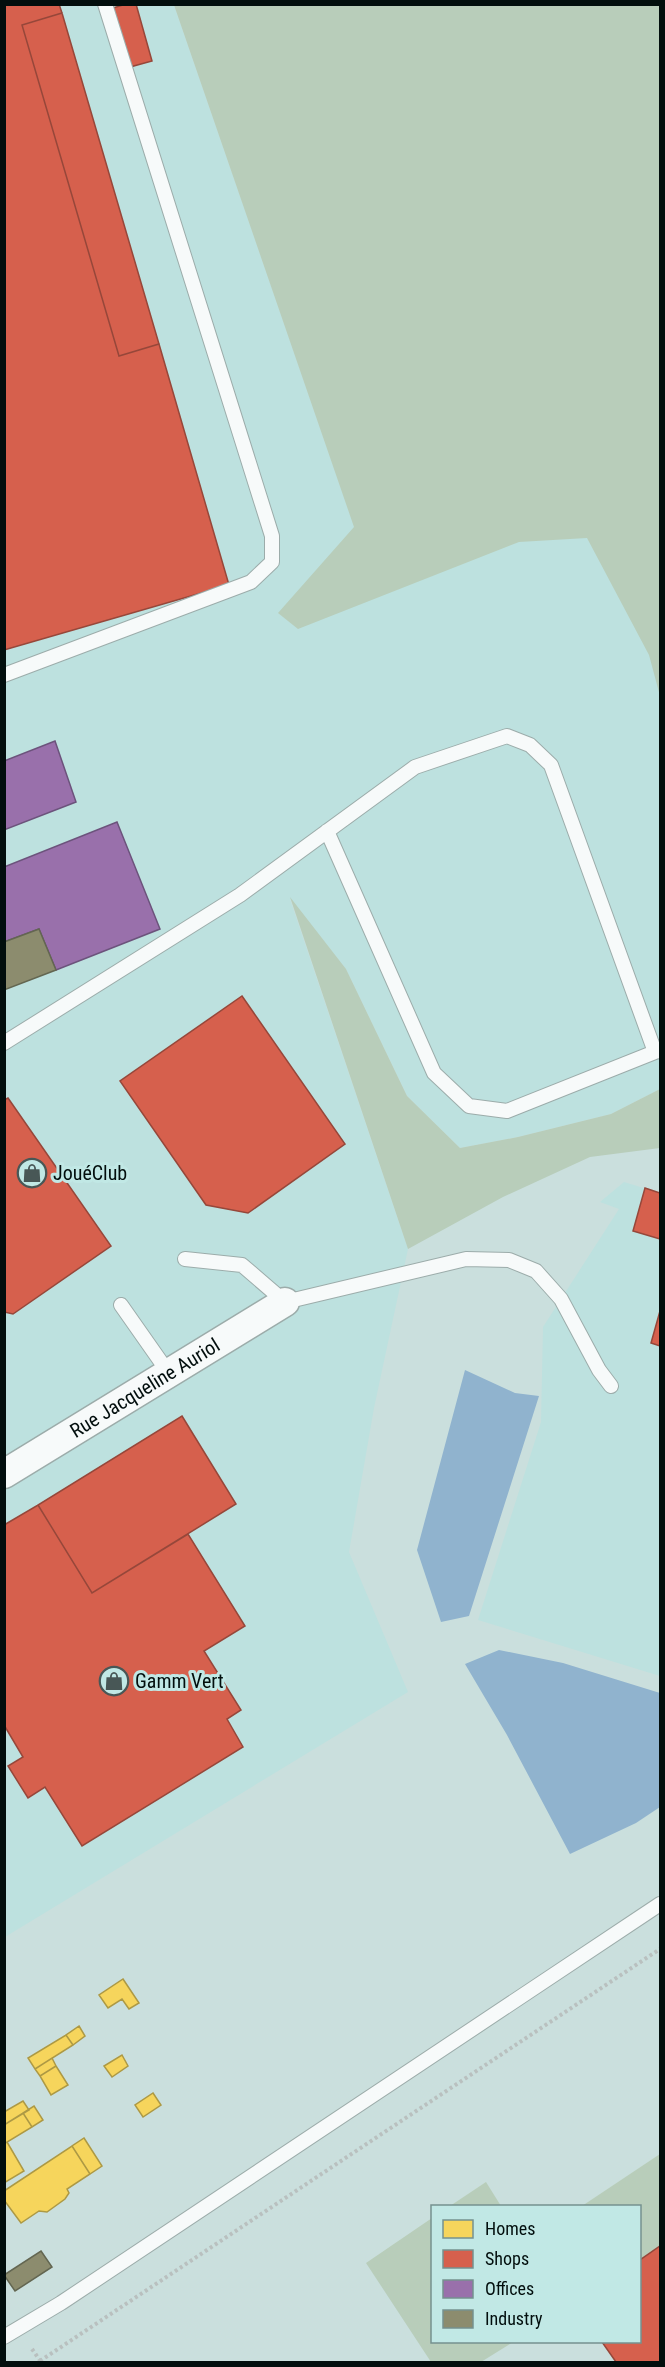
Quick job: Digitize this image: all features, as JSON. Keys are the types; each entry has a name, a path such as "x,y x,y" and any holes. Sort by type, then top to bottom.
{"street":[{"name":"Rue Jacqueline Auriol","path":"4,1474 285,1302"}],"lane":[{"path":"4,675 251,582 272,562 272,537 105,4"},
{"path":"4,1043 240,895 327,831 415,767 507,736 530,745 552,765 658,1052 507,1111 469,1106 435,1073 327,831"},
{"path":"185,1260 242,1265 285,1302 466,1259 509,1260 536,1270 561,1299 599,1370 611,1386"},
{"path":"121,1305 168,1372"},
{"path":"4,2337 53,2309 660,1904"}],"path":[{"path":"40,2361 660,1949"}],"shaded area":[{"path":"5,5 174,5 354,526 660,510 660,1089 611,1114 518,1137 460,1148 407,1096 346,969 290,899 408,1249 374,1408 349,1552 408,1692 5,1937"},
{"path":"624,1182 660,1193 660,1676 478,1620 541,1422 543,1327 619,1209 600,1202"},
{"path":"465,1370 515,1393 539,1396 469,1616 441,1622 417,1550"},
{"path":"499,1650 563,1663 660,1693 660,1807 636,1823 570,1854 507,1735 465,1664"}],"green space":[{"path":"174,5 660,5 660,696 649,655 587,538 519,542 298,629 278,613 354,527"},
{"path":"290,897 346,969 407,1096 460,1148 518,1137 611,1114 660,1089 660,1148 590,1157 503,1197 408,1249"},
{"path":"660,2154 660,2246 641,2259 641,2205 584,2205"},
{"path":"486,2182 500,2205 452,2205"},
{"path":"431,2219 431,2343 511,2343 481,2362 431,2362 366,2263"}],"building: Homes":[{"path":"123,1979 139,2003 129,2009 122,1999 108,2008 99,1995"},
{"path":"79,2026 85,2036 73,2045 66,2035"},
{"path":"66,2035 73,2045 35,2069 28,2058"},
{"path":"122,2055 128,2066 112,2077 104,2066"},
{"path":"52,2058 56,2066 40,2076 35,2069"},
{"path":"56,2066 68,2085 51,2095 40,2076"},
{"path":"153,2093 161,2105 143,2117 135,2105"},
{"path":"23,2101 29,2110 4,2125 4,2112"},
{"path":"34,2106 43,2120 32,2127 23,2113"},
{"path":"23,2113 32,2127 4,2144 4,2125"},
{"path":"84,2138 102,2166 90,2174 72,2146"},
{"path":"7,2142 24,2171 4,2183 4,2144"},
{"path":"72,2146 90,2174 67,2189 69,2193 65,2199 47,2212 39,2211 21,2223 4,2200 4,2191"}],"building: Shops":[{"path":"4,4 59,4 62,13 22,25 119,356 159,344 229,585 4,650"},
{"path":"136,4 152,61 130,67 113,8"},
{"path":"62,13 159,344 119,356 22,25"},
{"path":"242,996 345,1144 248,1213 206,1205 120,1081"},
{"name":"JouéClub","path":"8,1098 111,1246 13,1314 4,1312 4,1100"},
{"path":"645,1188 660,1193 660,1239 633,1231"},
{"path":"660,1311 660,1346 651,1343"},
{"path":"182,1416 236,1504 92,1593 38,1505"},
{"name":"Gamm Vert","path":"38,1505 92,1593 188,1534 245,1626 204,1651 241,1710 227,1719 243,1747 82,1846 45,1787 28,1798 8,1766 23,1757 4,1725 4,1525"},
{"path":"660,2246 660,2362 616,2362 603,2343 641,2343 641,2259"}],"building: Offices":[{"path":"55,741 76,802 4,830 4,761"},
{"path":"117,822 160,929 56,970 39,929 4,942 4,867"}],"building: Industry":[{"path":"39,929 56,970 4,990 4,942"},
{"path":"41,2251 52,2267 15,2291 4,2275"}],"place":[{"name":"JouéClub","path":"32,1173"},
{"name":"Gamm Vert","path":"114,1681"}]}
